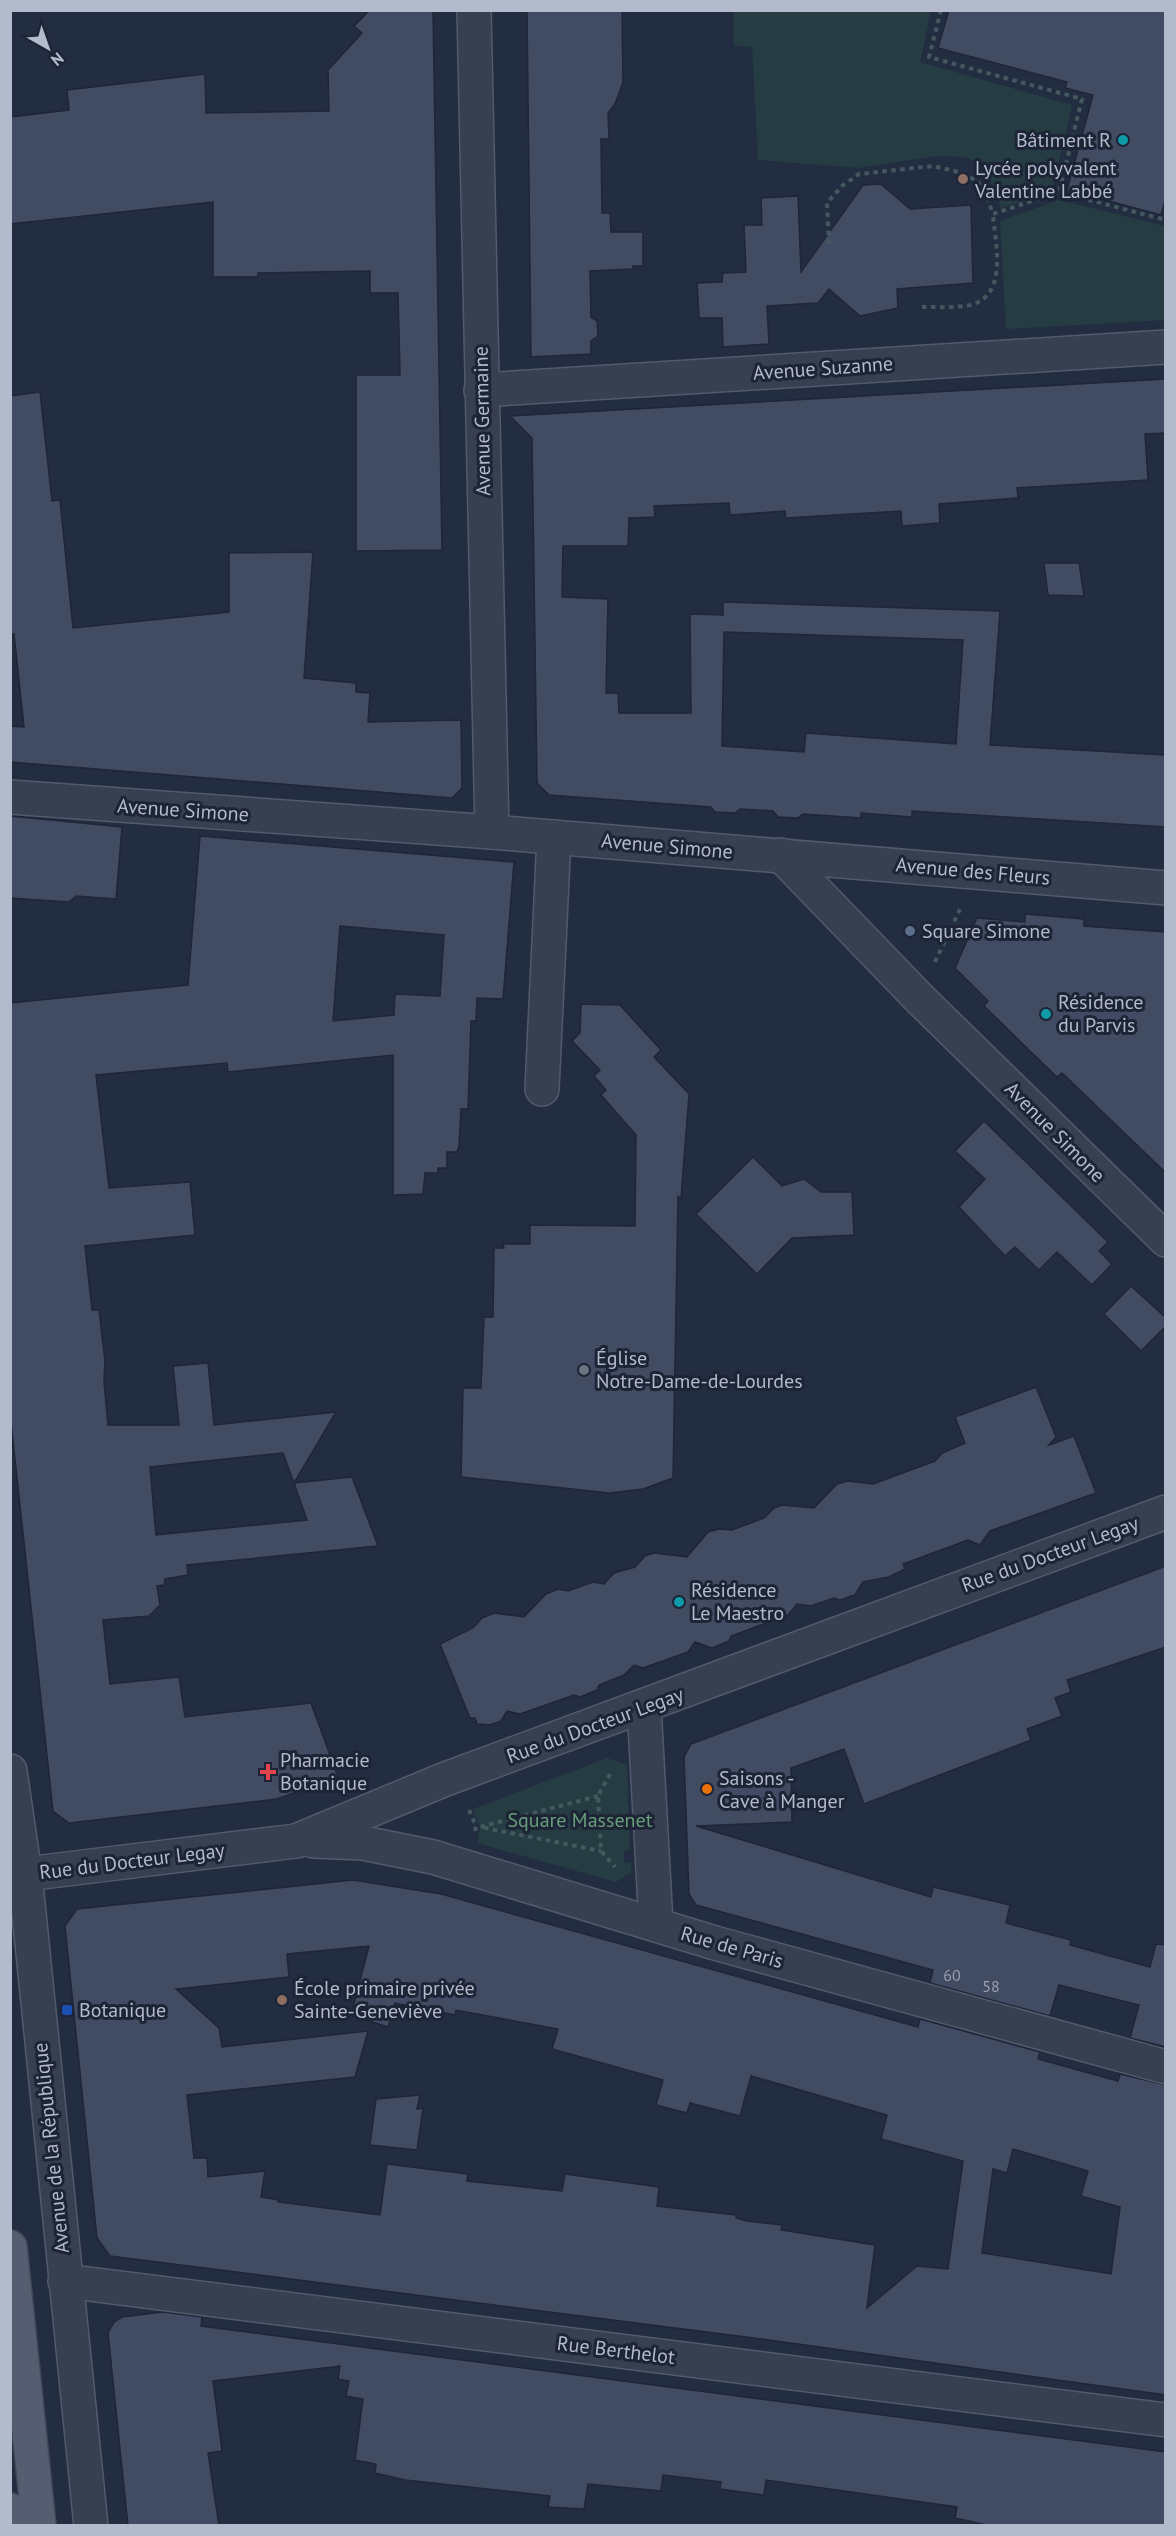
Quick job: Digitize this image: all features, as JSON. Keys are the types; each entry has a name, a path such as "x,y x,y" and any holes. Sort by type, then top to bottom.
{"main road":[{"path":"10,2247 39,2526"},
{"path":"10,2510 12,2526"}],"street":[{"name":"Avenue Germaine","path":"474,10 492,832"},
{"name":"Avenue Suzanne","path":"481,390 1166,348"},
{"name":"Avenue Simone","path":"10,797 781,855 919,998 1166,1240"},
{"path":"542,1089 554,837"},
{"name":"Avenue des Fleurs","path":"781,855 1166,888"},
{"name":"Rue du Docteur Legay","path":"18,1875 296,1841 430,1786 1166,1512"},
{"path":"644,1706 656,1924"},
{"name":"Avenue de la République","path":"10,1771 18,1875 66,2281 91,2526"},
{"path":"410,1851 407,1833 410,1820 430,1786"},
{"name":"Rue de Paris","path":"296,1841 342,1841 410,1851 964,2013 1166,2067"},
{"name":"Rue Berthelot","path":"66,2281 1166,2420"}],"path":[{"path":"941,10 929,57 1082,99 1059,192"},
{"path":"828,244 827,203 842,186 859,174 933,166 959,172 977,181 984,191 993,214 997,263 995,285 987,296 971,305 922,307"},
{"path":"993,214 1059,192 1166,220"},
{"path":"919,998 966,897 970,871"},
{"path":"598,1796 478,1826 601,1851"}],"green space":[{"path":"733,11 931,11 920,62 1072,105 1052,192 1001,208 985,167 966,157 937,156 858,168 758,160 752,47 734,46"},
{"path":"1059,200 1165,226 1165,320 1006,329 1000,221"},
{"name":"Square Massenet","path":"607,1758 627,1765 630,1850 624,1851 624,1863 631,1862 631,1872 616,1882 477,1843 480,1827 473,1809"}],"building":[{"path":"370,10 433,10 442,550 356,551 356,375 400,375 398,293 370,293 370,271 258,273 258,277 213,277 213,202 10,224 10,117 69,110 67,90 205,74 206,113 329,111 328,70 362,33 354,26"},
{"path":"527,10 622,10 623,82 615,104 608,113 609,139 601,139 602,213 610,213 611,232 643,232 643,266 633,266 633,269 590,271 591,317 597,321 598,336 591,341 591,354 531,357"},
{"name":"Bâtiment R","path":"949,10 1166,10 1166,197 1161,215 1067,190 1093,95 1065,88 1067,82 938,48"},
{"path":"881,184 910,209 971,205 973,283 897,289 898,308 860,316 829,289 818,303 767,306 769,344 723,347 722,318 699,318 697,283 722,282 723,273 746,272 744,225 762,225 761,198 798,196 801,272 863,185"},
{"path":"1166,379 1166,433 1145,434 1148,480 1017,488 1018,498 939,504 940,523 902,526 901,511 786,518 785,511 730,515 729,503 654,506 655,517 629,518 628,546 563,546 562,597 608,599 606,693 618,693 619,713 691,713 690,614 723,615 723,602 1000,611 990,745 1166,755 1166,827 912,811 912,817 861,813 861,818 803,814 798,818 778,817 773,811 740,809 735,813 715,812 711,807 549,795 537,783 532,438 510,416","holes":["724,632 963,640 956,744 806,733 804,752 722,746"]},
{"path":"40,392 52,501 60,500 73,628 229,612 229,553 313,552 304,678 356,683 356,692 370,693 368,722 461,720 462,788 452,798 10,762 10,726 24,727 14,634 10,634 10,396"},
{"path":"1044,563 1079,563 1084,596 1048,595"},
{"path":"10,816 122,827 116,899 76,896 69,902 10,898"},
{"path":"200,836 514,862 503,999 477,998 476,1021 471,1021 468,1109 461,1109 459,1146 457,1152 447,1152 447,1168 438,1168 438,1173 425,1173 423,1194 393,1195 393,1055 228,1072 227,1063 96,1075 109,1188 190,1182 195,1235 85,1246 92,1310 99,1310 105,1361 104,1382 108,1425 179,1425 173,1366 208,1363 214,1425 336,1412 294,1483 352,1477 378,1546 187,1565 188,1575 165,1579 164,1585 157,1586 160,1605 149,1616 103,1620 110,1684 179,1677 185,1717 311,1703 338,1777 277,1799 69,1823 53,1811 10,1413 10,1003 188,985","holes":["340,926 444,935 440,996 395,994 394,1015 333,1021","283,1453 307,1520 156,1535 150,1467"]},
{"path":"1025,914 1084,919 1084,926 1166,932 1166,1173 1062,1073 1057,1077 1031,1052 984,1006 988,1001 955,968 977,918 1025,922"},
{"name":"Église Notre-Dame-de-Lourdes","path":"581,1004 620,1005 661,1050 654,1057 689,1094 681,1199 678,1196 673,1478 643,1489 609,1493 461,1477 463,1388 481,1388 484,1317 493,1317 494,1248 504,1248 503,1244 530,1244 530,1225 635,1226 636,1135 601,1095 606,1090 594,1076 600,1070 572,1041 580,1033"},
{"path":"984,1121 1108,1242 1099,1251 1112,1264 1092,1285 1057,1252 1039,1270 1015,1247 1005,1256 959,1207 985,1179 955,1151"},
{"path":"753,1157 782,1186 804,1179 821,1192 852,1192 854,1235 792,1238 757,1274 696,1214"},
{"path":"1131,1286 1166,1318 1166,1326 1141,1351 1104,1314"},
{"name":"Résidence Le Maestro","path":"1036,1387 1056,1437 1049,1445 1074,1436 1096,1493 990,1531 980,1545 968,1540 903,1564 905,1569 889,1577 863,1582 855,1595 840,1600 834,1598 811,1606 797,1604 788,1615 731,1636 729,1641 712,1648 695,1642 688,1652 643,1668 634,1665 624,1675 599,1685 597,1690 580,1697 574,1695 520,1714 507,1711 501,1721 490,1725 477,1724 475,1718 470,1718 440,1644 473,1628 482,1618 494,1613 524,1617 546,1594 558,1589 568,1591 593,1582 604,1584 614,1573 635,1567 645,1556 654,1553 687,1557 708,1532 719,1529 732,1530 764,1518 774,1508 782,1505 814,1508 837,1484 848,1481 873,1484 935,1461 942,1453 965,1443 955,1417"},
{"path":"1166,1566 1166,1647 1067,1680 1071,1692 1055,1698 1062,1716 1027,1729 1031,1740 864,1804 844,1749 791,1768 792,1822 696,1826 931,1897 933,1887 1010,1905 1006,1923 1071,1940 1070,1945 1150,1967 1156,1944 1166,1945 1166,2047 1130,2038 1139,2005 1059,1985 1050,2016 930,1983 933,1970 696,1905 689,1894 684,1757 691,1744"},
{"path":"353,1880 441,1894 918,2027 920,2019 1040,2052 1038,2059 1118,2081 1120,2074 1166,2085 1166,2395 769,2340 110,2256 97,2238 65,1926 77,1909","holes":["369,1946 351,2015 388,2027 395,2003 455,2015 456,2010 558,2029 552,2049 663,2080 656,2105 687,2113 690,2103 740,2116 751,2076 887,2115 881,2139 963,2161 948,2269 917,2266 867,2308 875,2245 781,2230 782,2225 747,2221 736,2218 736,2215 657,2206 659,2187 565,2174 562,2191 467,2181 468,2174 387,2164 380,2215 278,2202 279,2200 261,2197 265,2171 208,2177 207,2158 194,2158 187,2095 355,2077 368,2031 222,2047 219,2028 176,1989 289,1977 287,1954","1013,2149 1088,2171 1081,2196 1120,2207 1111,2274 982,2253 993,2169 1007,2173"]},
{"path":"420,2095 417,2109 423,2108 417,2150 370,2145 376,2099"},
{"path":"163,2312 202,2317 201,2326 1166,2452 1166,2526 991,2526 955,2518 957,2507 766,2480 764,2495 720,2489 721,2482 663,2475 661,2491 588,2484 584,2509 548,2507 550,2496 405,2480 375,2473 376,2464 355,2460 363,2399 346,2396 349,2381 338,2379 340,2366 213,2381 222,2451 208,2453 219,2526 128,2526 108,2333 114,2322 122,2317"}],"place":[{"name":"Bâtiment R","path":"1123,140"},
{"name":"Lycée polyvalent Valentine Labbé","path":"963,179"},
{"name":"Square Simone","path":"910,931"},
{"name":"Résidence du Parvis","path":"1046,1014"},
{"name":"Église Notre-Dame-de-Lourdes","path":"584,1370"},
{"name":"Résidence Le Maestro","path":"679,1602"},
{"name":"Pharmacie Botanique","path":"268,1772"},
{"name":"Saisons - Cave à Manger","path":"707,1789"},
{"name":"École primaire privée Sainte-Geneviève","path":"282,2000"},
{"name":"Botanique","path":"67,2010"}]}
